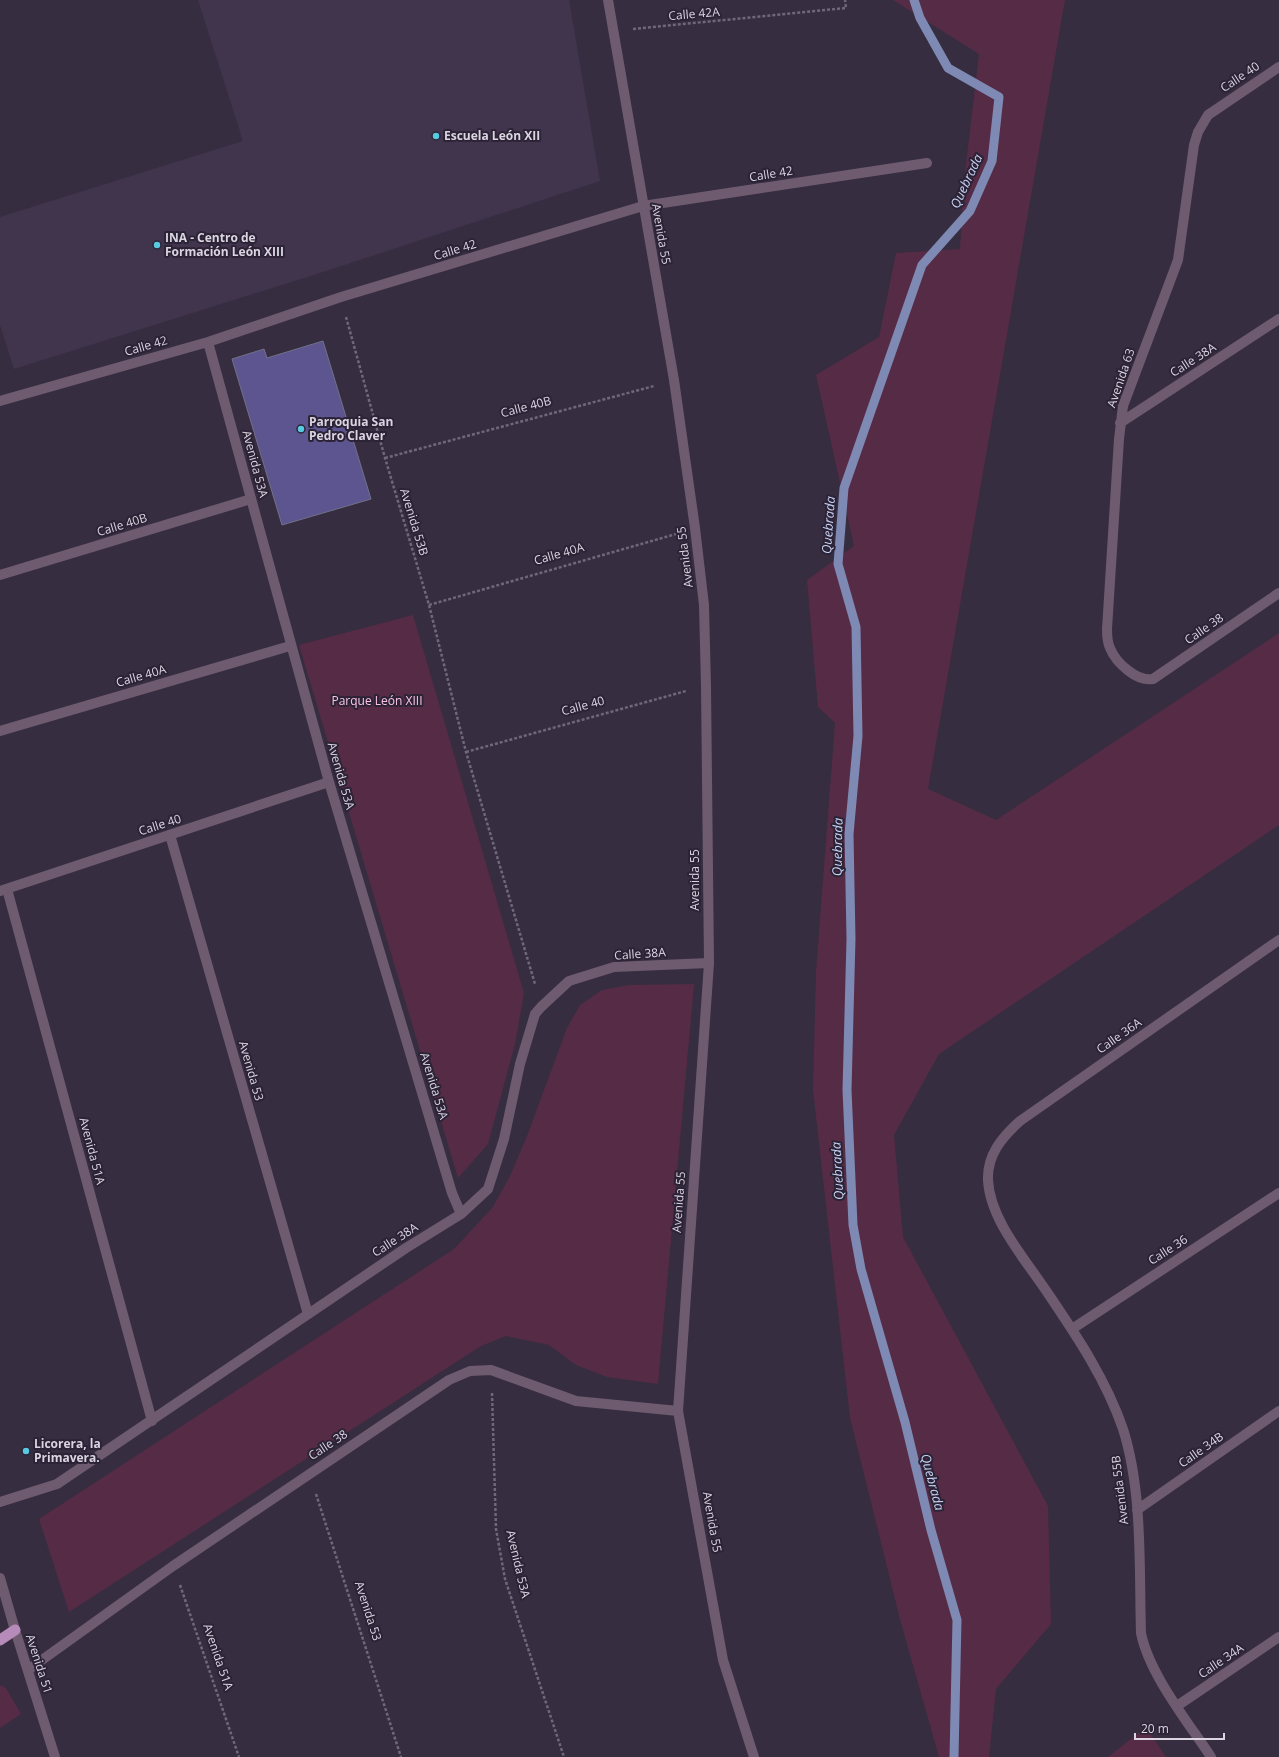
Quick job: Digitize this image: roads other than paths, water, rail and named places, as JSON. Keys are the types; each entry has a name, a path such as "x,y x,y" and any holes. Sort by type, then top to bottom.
{"highway":[{"path":"0,1640 15,1630"}],"street":[{"name":"Avenida 55","path":"608,0 674,380 695,528 704,605 709,963 678,1411 723,1660 754,1757"},
{"name":"Calle 40","path":"1215,109 1279,67"},
{"name":"Avenida 63","path":"1141,678 1117,660 1110,649 1107,637 1120,423 1123,406 1178,260 1198,132 1205,118 1215,109"},
{"name":"Calle 42","path":"0,400 208,342 341,298 643,206 927,163"},
{"name":"Calle 38A","path":"1120,423 1279,319"},
{"name":"Avenida 53A","path":"208,342 328,782 452,1193 461,1214"},
{"name":"Calle 40B","path":"0,575 251,499"},
{"name":"Calle 38","path":"1141,678 1148,680 1157,677 1279,593"},
{"name":"Calle 40A","path":"0,730 290,646"},
{"name":"Calle 40","path":"3,890 170,836 328,782"},
{"name":"Avenida 53","path":"170,836 308,1314"},
{"name":"Avenida 51A","path":"3,890 152,1421"},
{"name":"Calle 36A","path":"989,1166 995,1150 1005,1134 1020,1121 1279,940"},
{"name":"Calle 38A","path":"0,1502 57,1484 406,1248 461,1214 488,1189 504,1139 520,1064 535,1014 569,981 614,967 709,963"},
{"name":"Avenida 55B","path":"989,1166 988,1180 990,1194 1001,1223 1072,1329 1101,1378 1114,1404 1132,1463 1137,1510 1141,1633 1145,1650 1151,1663 1177,1706 1211,1757"},
{"name":"Calle 36","path":"1072,1329 1279,1193"},
{"name":"Calle 38","path":"28,1670 173,1566 309,1473 449,1380 470,1371 491,1370 576,1400 678,1411"},
{"name":"Calle 34B","path":"1137,1510 1279,1411"},
{"name":"Avenida 51","path":"0,1579 55,1757"},
{"name":"Calle 34A","path":"1177,1706 1279,1637"}],"waterway":[{"name":"Quebrada","path":"914,0 920,18 948,68 999,97 992,161 970,211 922,265 844,488 838,564 856,627 858,736 849,834 851,939 847,1090 853,1225 861,1269 905,1422 931,1530 957,1620 954,1757"}],"place":[{"name":"Escuela León XII","path":"436,136"},
{"name":"INA - Centro de Formación León XIII","path":"157,245"},
{"name":"Parroquia San Pedro Claver","path":"301,429"},
{"name":"Licorera, la Primavera.","path":"26,1451"}],"park label":[{"name":"Parque León XIII","path":"377,701"}]}
